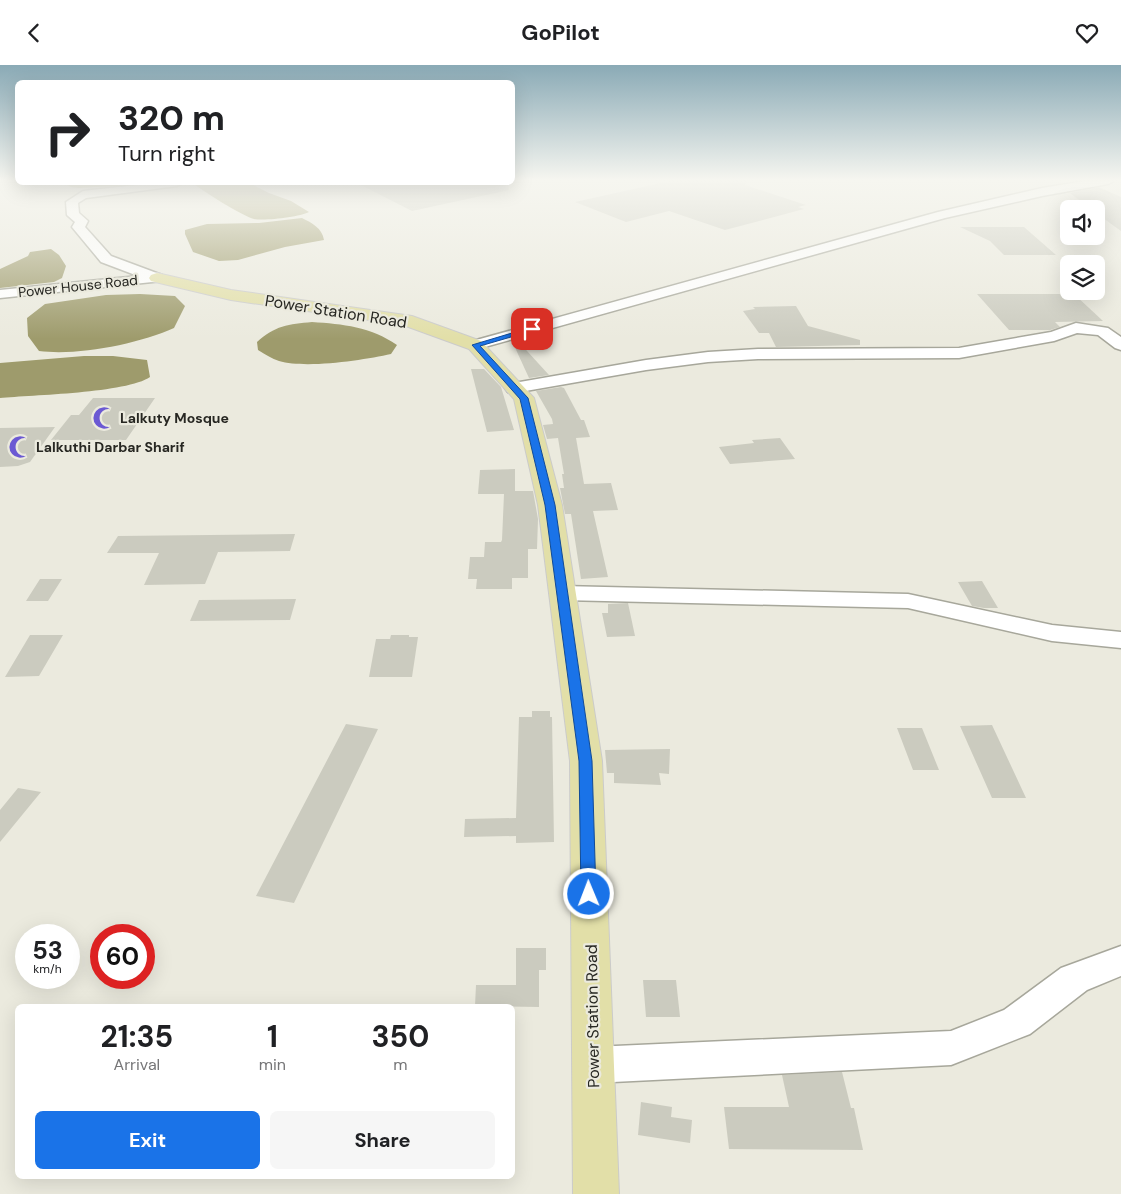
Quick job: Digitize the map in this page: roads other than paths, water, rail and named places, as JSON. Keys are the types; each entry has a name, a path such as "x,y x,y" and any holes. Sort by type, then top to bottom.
{"main road":[{"name":"Power Station Road","path":"157,278 231,295 406,320 475,345 524,398 550,505 586,761 596,1194"}],"street":[{"name":"Power Station Road","path":"84,234 106,259 157,278"},
{"path":"475,345 875,234"},
{"name":"Power House Road","path":"0,294 157,278"},
{"path":"514,388 646,365 708,357 768,353 959,353 1054,336 1076,328 1102,331 1121,345"},
{"path":"562,593 908,601 1052,633 1121,640"},
{"path":"593,1065 951,1048 1017,1022 1074,979 1121,961"}],"place":[{"name":"Lalkuty Mosque","path":"104,418"},
{"name":"Lalkuthi Darbar Sharif","path":"20,447"}]}
